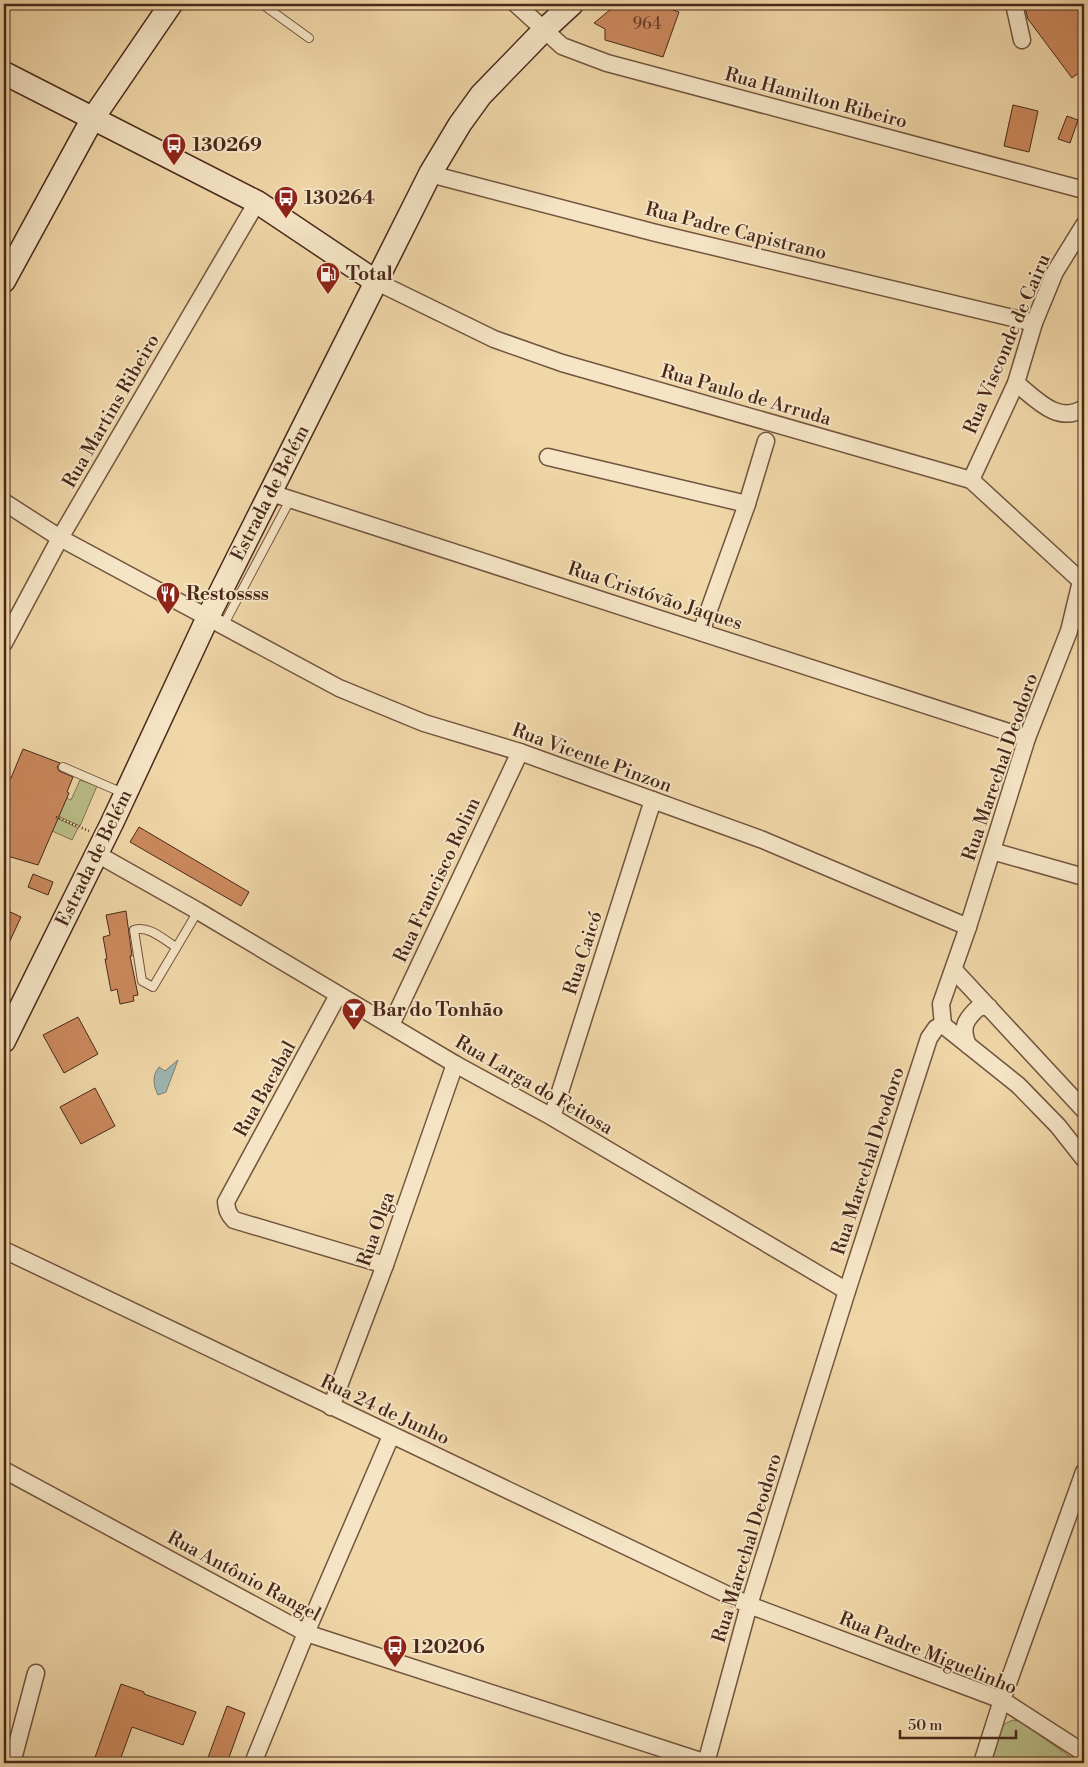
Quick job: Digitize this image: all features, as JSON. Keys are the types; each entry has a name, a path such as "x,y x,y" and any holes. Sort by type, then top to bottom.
{"main road":[{"path":"5,276 93,118 170,4"},
{"name":"Estrada de Belém","path":"4,1041 126,794 281,496 376,280 430,174 460,124 481,95 544,29 572,4"},
{"path":"4,73 257,202 376,280"}],"street":[{"name":"Rua Hamilton Ribeiro","path":"516,4 562,46 607,63 1084,190"},
{"path":"1014,4 1022,40"},
{"name":"Rua Padre Capistrano","path":"430,174 656,233 1034,323"},
{"name":"Rua Martins Ribeiro","path":"4,643 60,538 257,202"},
{"name":"Rua Visconde de Cairu","path":"970,480 1016,384 1034,323 1055,272 1084,225"},
{"name":"Rua Paulo de Arruda","path":"376,280 494,339 562,363 970,480 1083,579"},
{"path":"1016,384 1053,412 1064,414 1078,412 1084,408"},
{"path":"701,632 747,504 766,441"},
{"path":"548,457 747,504"},
{"name":"Rua Cristóvão Jaques","path":"281,496 1027,738"},
{"name":"Rua Vicente Pinzon","path":"4,502 60,538 339,688 424,723 520,752 763,840 968,927"},
{"name":"Rua Marechal Deodoro","path":"706,1763 750,1605 847,1291 929,1038 936,1028 943,1025 941,1004 968,927 1027,738 1069,631 1083,579"},
{"name":"Rua Francisco Rolim","path":"390,1025 520,752"},
{"name":"Rua Caicó","path":"552,1117 653,800"},
{"name":"Rua Larga do Feitosa","path":"100,846 198,911 338,996 455,1064 552,1117 847,1291"},
{"path":"992,851 1084,877"},
{"path":"954,970 1084,1110"},
{"name":"Rua Bacabal","path":"338,996 226,1202 229,1215 234,1220 385,1265"},
{"path":"968,1045 964,1030 967,1019 979,1007 989,1007"},
{"path":"943,1025 1018,1085 1058,1126 1084,1159"},
{"name":"Rua Olga","path":"331,1407 385,1265 455,1064"},
{"name":"Rua 24 de Junho","path":"4,1250 391,1436 750,1605"},
{"path":"253,1763 306,1633 391,1436"},
{"name":"Rua Antônio Rangel","path":"4,1470 306,1633 706,1763"},
{"path":"982,1763 1002,1700 1084,1472"},
{"name":"Rua Padre Miguelinho","path":"750,1605 1002,1700 1084,1753"},
{"path":"12,1763 36,1673"}],"lane":[{"path":"262,4 309,38"},
{"path":"62,768 126,794"},
{"path":"176,947 148,930 143,928 134,930 142,981 153,987 198,911"}],"path":[{"path":"56,817 100,846"}],"green space":[{"path":"80,780 97,786 80,826 58,816 64,797 71,800"},
{"path":"57,818 78,828 72,840 50,830"},
{"path":"1013,1720 1021,1722 1079,1763 989,1763 1002,1727"}],"water":[{"path":"178,1060 166,1092 158,1095 154,1080 157,1070 159,1067 165,1071"}],"building":[{"path":"617,4 656,4 679,12 663,57 605,40 605,29 594,23"},
{"path":"1030,4 1084,4 1084,69 1072,78 1028,19 1025,8"},
{"path":"1013,105 1038,111 1029,152 1004,146"},
{"path":"1067,116 1078,120 1070,143 1058,139"},
{"path":"23,749 60,763 57,767 59,771 73,777 67,792 69,793 38,865 4,855 4,788 8,777 11,778"},
{"path":"139,827 249,892 241,906 130,842"},
{"path":"33,874 53,882 48,895 28,887"},
{"path":"4,909 21,917 4,954"},
{"path":"126,911 132,956 130,956 138,995 133,996 134,1001 120,1004 117,989 111,991 103,937 110,935 106,915"},
{"path":"78,1017 98,1054 64,1073 43,1035"},
{"path":"95,1088 115,1126 81,1144 60,1107"},
{"path":"121,1684 196,1712 183,1745 132,1727 119,1763 93,1763"},
{"path":"227,1706 245,1713 227,1763 206,1763"}],"place":[{"name":"130269","path":"174,166"},
{"name":"130264","path":"286,219"},
{"name":"Total","path":"328,295"},
{"name":"Restossss","path":"168,615"},
{"name":"Bar do Tonhão","path":"354,1031"},
{"name":"120206","path":"395,1668"}]}
